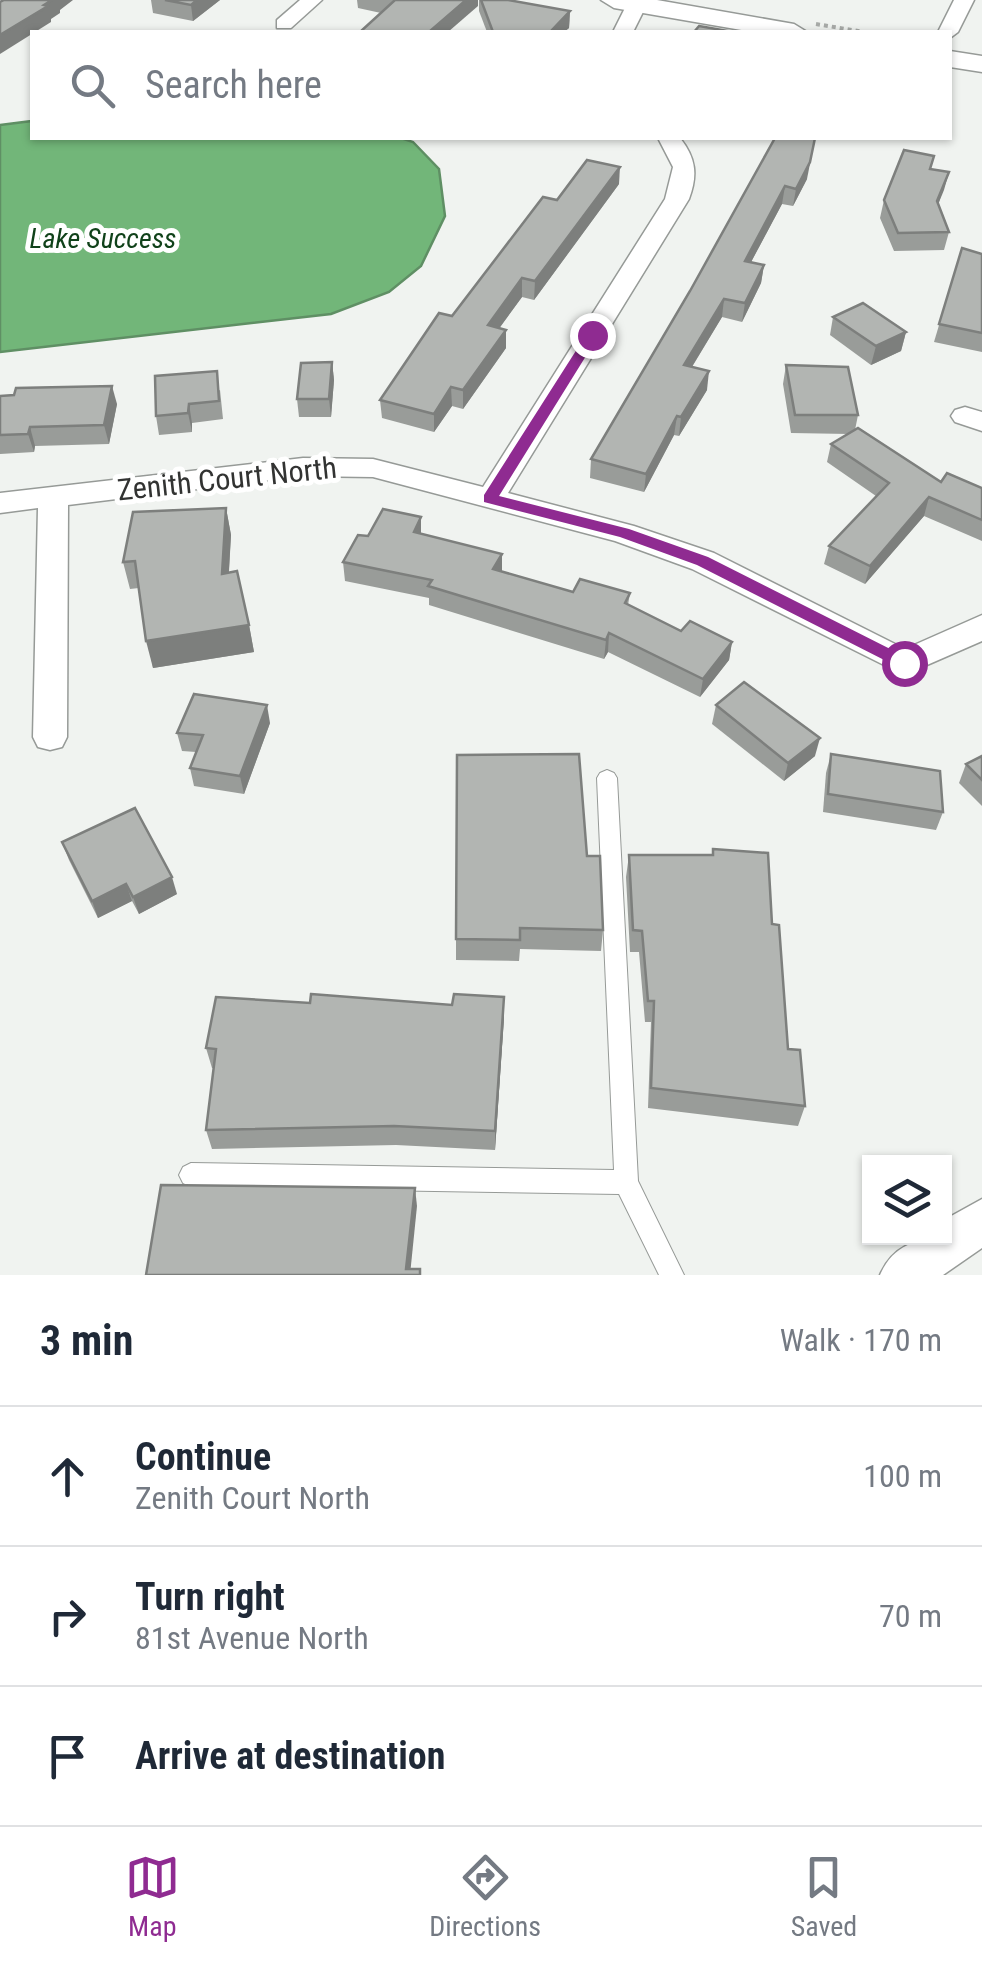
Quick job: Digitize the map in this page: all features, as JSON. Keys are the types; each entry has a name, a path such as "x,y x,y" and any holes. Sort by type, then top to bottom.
{"street":[{"path":"284,24 312,0"},
{"path":"949,30 964,0"},
{"path":"623,30 630,1 783,30"},
{"path":"952,59 982,64"},
{"path":"490,499 677,200 685,182 685,164 670,140"},
{"name":"Zenith Court North","path":"0,503 338,466 373,468 624,533 703,561 904,663 982,627"},
{"path":"50,737 53,497"},
{"path":"903,1275 982,1221"}],"lane":[{"path":"607,778 626,1182 672,1275"},
{"path":"192,1175 626,1182"}],"water":[{"name":"Lake Success","path":"30,121 30,140 407,140 439,169 445,216 421,266 389,292 331,314 0,352 0,125"}],"building":[{"path":"52,0 0,35 0,2"},
{"path":"165,0 197,0 191,5"},
{"path":"395,0 466,0 431,30 362,30"},
{"path":"481,0 508,0 570,11 552,30 492,30"},
{"path":"774,140 815,140 810,162 796,189 785,186 745,261 764,265 745,303 724,299 684,365 709,371 681,417 677,416 646,474 591,459"},
{"path":"904,150 934,156 930,169 949,172 937,201 949,232 898,233 884,200"},
{"path":"587,160 620,167 535,281 522,278 488,325 506,330 463,390 451,387 434,414 380,400 439,313 452,316 543,197 557,200"},
{"path":"962,248 982,254 982,333 939,324"},
{"path":"863,303 906,332 876,346 833,317"},
{"path":"332,362 329,399 297,399 301,363"},
{"path":"786,365 848,367 858,415 795,415"},
{"path":"217,371 219,401 189,404 188,413 156,416 155,376"},
{"path":"112,386 104,425 30,427 28,434 0,435 0,396 14,395 16,388"},
{"path":"858,428 941,482 947,473 982,488 982,520 929,497 870,566 829,546 889,483 831,444"},
{"path":"226,508 222,574 237,571 249,625 146,641 135,561 123,562 133,512"},
{"path":"383,509 421,517 414,532 502,554 493,569 573,592 580,579 630,593 625,603 681,631 690,621 732,642 703,679 609,633 606,640 428,586 432,580 343,562 358,535 368,536"},
{"path":"744,682 820,738 788,763 716,705"},
{"path":"194,694 267,705 240,776 190,768 203,735 177,733"},
{"path":"579,754 587,856 600,856 603,930 520,928 520,940 456,939 457,755"},
{"path":"831,754 940,771 943,812 828,794"},
{"path":"982,756 982,780 966,764"},
{"path":"135,808 172,877 133,897 126,884 92,901 62,842"},
{"path":"713,849 768,853 772,924 779,925 788,1049 800,1050 805,1106 651,1088 654,1001 648,1001 642,931 633,930 629,855 713,855"},
{"path":"311,994 452,1005 454,994 504,997 495,1131 394,1126 206,1130 216,1049 206,1048 216,997 310,1003"},
{"path":"161,1185 415,1188 406,1269 420,1269 420,1275 146,1275"}],"route":[{"path":"592,335 490,499 624,533 703,561 904,663"}]}
